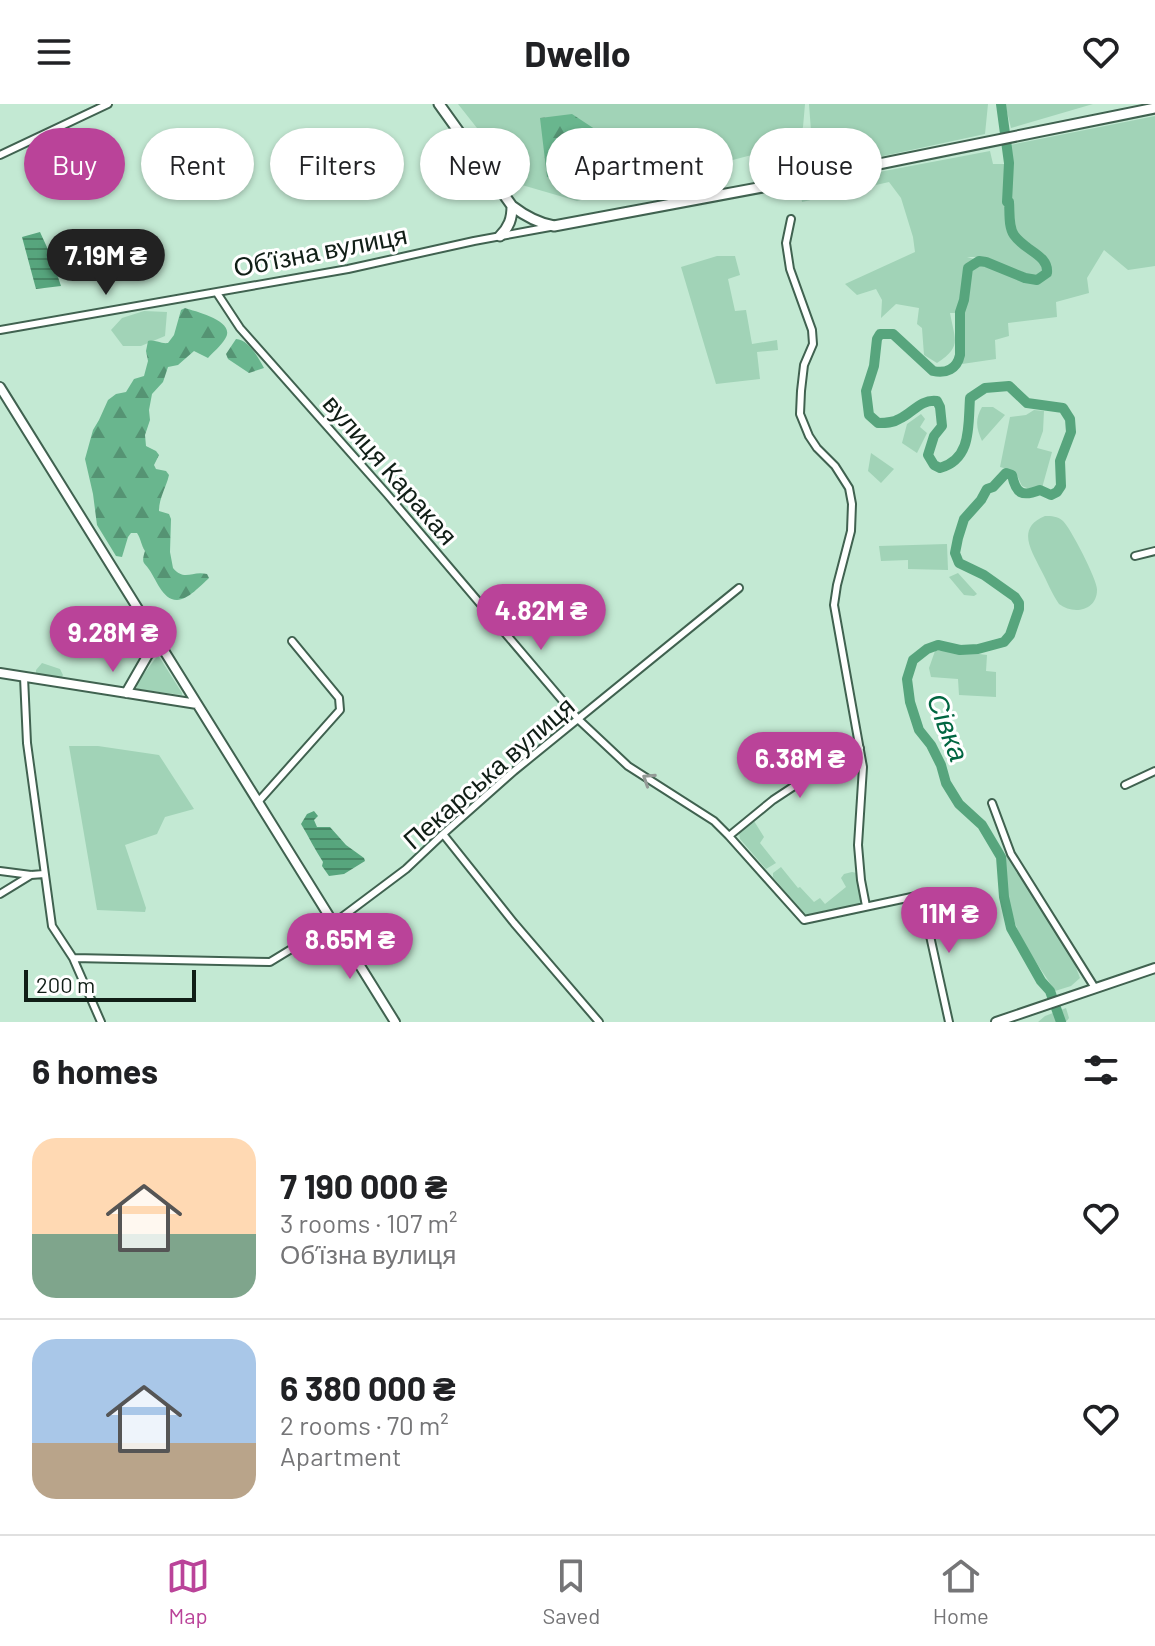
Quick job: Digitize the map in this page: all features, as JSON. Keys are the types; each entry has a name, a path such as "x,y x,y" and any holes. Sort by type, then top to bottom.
{"main road":[{"path":"439,104 512,206 532,219 554,226"},
{"name":"Обʼїзна вулиця","path":"554,226 1155,108"},
{"path":"500,236 511,222 512,206"},
{"path":"0,387 395,1022"},
{"path":"126,693 157,639"},
{"path":"0,673 197,704"},
{"path":"996,1022 1155,968"}],"street":[{"path":"0,155 108,104"},
{"path":"791,219 786,243 790,269 812,330 813,344 804,365 800,414 809,436 849,488 852,504 851,531 834,605 863,767 858,845 866,906 921,895 949,1022"},
{"name":"Обʼїзна вулиця","path":"0,330 348,269 554,226"},
{"name":"вулиця Каракая","path":"217,293 240,328 579,720 628,766 714,821 804,920 866,906"},
{"path":"1135,556 1155,551"},
{"name":"Пекарська вулиця","path":"73,958 270,962 334,923 406,869 514,771 739,588"},
{"path":"258,802 340,710 339,698 292,641"},
{"path":"24,677 27,743 52,926 73,958 101,1022"},
{"path":"729,836 773,800 860,748"},
{"path":"1125,785 1155,771"},
{"path":"992,803 1011,854 1095,988"},
{"path":"443,834 599,1022"},
{"path":"0,871 44,874"},
{"path":"0,894 31,875"}],"shaded area":[{"path":"458,104 805,104 803,128 749,128 749,156 733,160 733,128 546,128 546,192 530,187 530,128 477,128"},
{"path":"809,104 988,104 985,134 882,156 882,128 811,128"},
{"path":"1005,104 1093,104 1011,128"},
{"path":"1155,116 1155,266 1128,270 1104,250 1087,278 1089,293 1056,302 1057,317 1008,323 1009,336 995,340 996,359 962,364 962,313 970,270 981,265 1036,283 1050,276 1048,259 1030,243 1044,271 1036,277 980,257 967,257 974,259 967,270 956,313 950,313 955,342 950,352 937,363 924,355 922,328 917,324 919,308 896,304 881,318 882,300 876,289 857,295 845,284 915,252 901,198 889,182 882,184 882,171 990,151 993,164 1005,164 1004,190 1010,191 1010,145"},
{"path":"40,232 61,286 36,289 22,237"},
{"path":"717,256 735,256 740,275 728,279 735,311 746,310 752,344 777,340 778,350 757,352 760,379 716,384 681,267"},
{"path":"144,311 167,312 165,336 141,346 123,346 111,330 122,318"},
{"path":"982,407 993,407 1005,415 982,441 977,424"},
{"path":"1034,410 1044,411 1043,431 1037,448 1052,452 1042,488 1032,490 1022,486 1015,471 1000,467 1010,417 1026,415"},
{"path":"921,414 925,419 920,427 927,433 917,453 902,443 907,424"},
{"path":"871,453 894,469 881,483 868,471"},
{"path":"1045,516 1059,518 1067,525 1083,554 1097,590 1089,607 1077,610 1059,604 1030,547 1028,533 1036,521"},
{"path":"947,544 948,570 908,569 908,560 881,561 879,546"},
{"path":"958,573 977,594 964,595 949,577"},
{"path":"935,651 987,655 986,671 996,672 996,697 959,695 958,679 931,677 929,668"},
{"path":"158,655 182,695 136,689 137,683"},
{"path":"42,663 60,669 61,679 36,675"},
{"path":"69,746 98,746 159,755 194,809 165,817 157,834 125,845 145,912 97,910"},
{"path":"314,811 318,816 314,820 317,827 330,827 365,861 344,874 329,876 301,824 307,814"},
{"path":"754,821 764,837 760,843 776,863 766,869 740,839 739,832"},
{"path":"1007,855 1074,962 1080,978 1071,986 1055,991 1019,933 1007,890 1004,857"},
{"path":"781,867 814,902 820,898 825,904 846,887 841,878 844,874 857,873 862,905 808,916 773,877 773,873"},
{"path":"1066,1008 1069,1018 1066,1022 1038,1022 1045,1016"}],"green space":[{"path":"572,114 593,128 546,128 546,169 540,118"},
{"path":"185,308 221,322 227,333 208,358 194,351 178,365 168,367 163,382 152,394 149,410 146,446 159,455 154,465 156,469 169,475 159,511 169,514 171,519 173,568 181,574 202,573 209,578 190,595 177,600 163,593 144,564 145,551 137,533 131,533 128,537 122,557 116,556 97,525 85,459 93,430 108,400 126,392 134,379 144,376 148,341 168,343 174,335 181,310"},
{"path":"236,339 249,346 264,368 249,373 228,359 226,354"}],"waterway":[{"name":"Сівка","path":"1001,104 1009,163 1007,202 1011,227 1014,235 1044,262 1047,273 1037,280 1025,278 979,261 968,268 960,312 960,355 954,367 942,372 933,371 893,334 880,334 866,391 869,415 878,423 894,421 921,404 937,401 942,426 934,436 928,455 940,468 950,464 963,449 970,398 985,388 1009,386 1027,403 1063,408 1070,419 1071,432 1060,461 1061,486 1057,492 1051,495 1040,490 1021,492 1012,475 1006,473 987,489 964,519 958,538 955,553 959,563 984,575 1019,603 1010,635 1004,642 978,649 960,650 938,645 927,649 913,660 907,679 919,730 931,745 946,783 959,804 982,825 1001,857 1004,897 1011,928 1050,991 1061,1022"}]}
